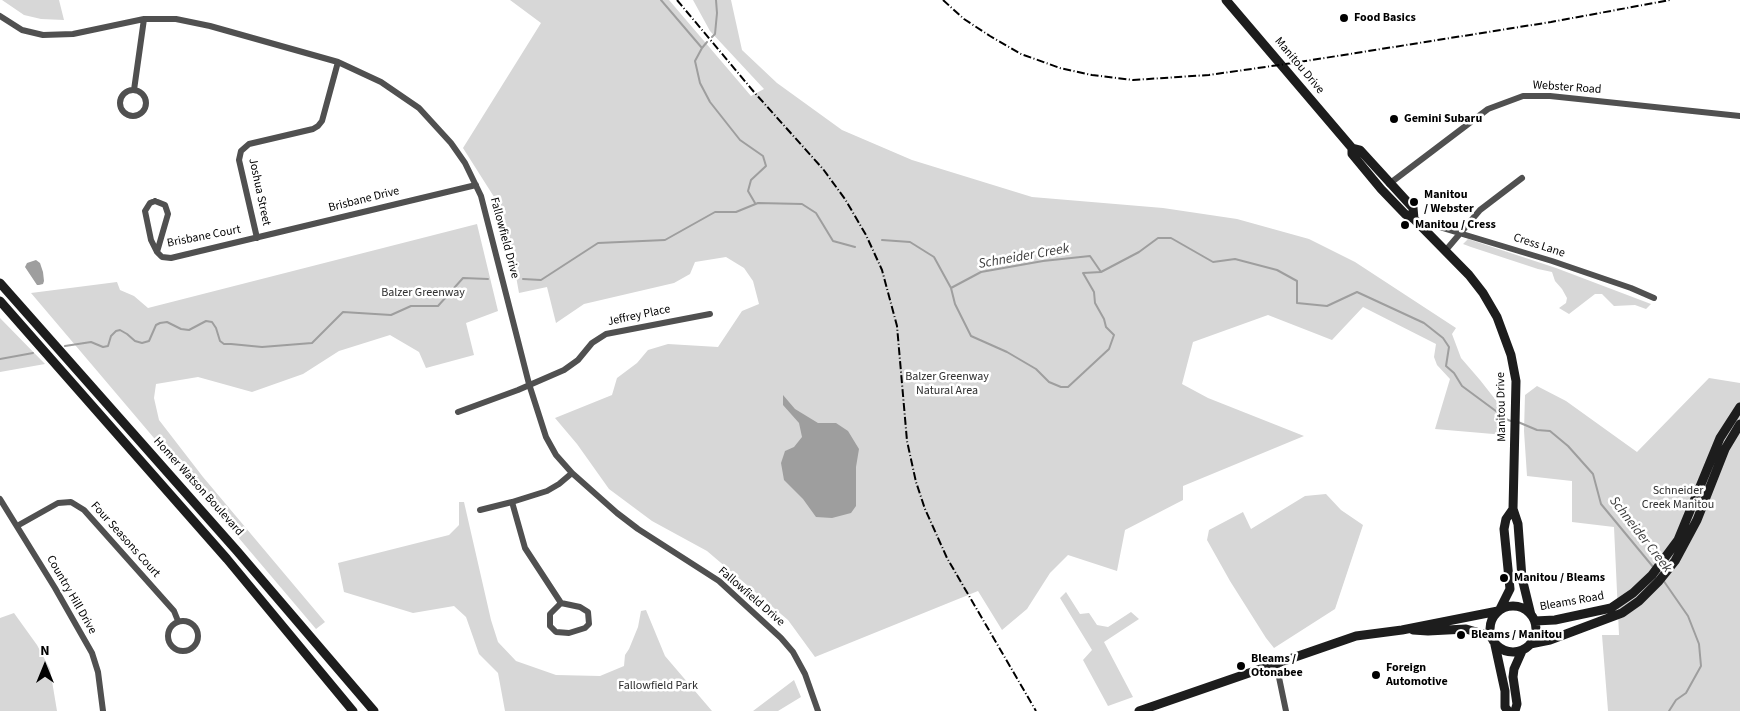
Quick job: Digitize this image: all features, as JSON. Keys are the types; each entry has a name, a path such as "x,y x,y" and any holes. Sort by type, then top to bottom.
{"main road":[{"name":"Manitou Drive","path":"1226,0 1352,148 1360,150 1413,208 1414,219"},
{"name":"Manitou Drive","path":"1352,148 1352,154 1381,189 1405,214 1414,219 1446,250 1469,275 1483,293 1497,317 1511,355 1516,395 1513,509 1518,524 1522,578 1533,618"},
{"name":"Homer Watson Boulevard","path":"0,283 238,550 374,711"},
{"name":"Homer Watson Boulevard","path":"0,302 227,559 353,711"},
{"name":"Bleams Road","path":"1672,557 1720,438 1740,408"},
{"name":"Bleams Road","path":"1530,644 1539,644 1622,612 1652,575 1672,557 1697,520 1725,449 1740,424"},
{"name":"Manitou Drive","path":"1499,610 1510,589 1504,529 1506,519 1513,509"},
{"name":"Bleams Road","path":"1533,618 1555,620 1611,608 1636,597"},
{"path":"1139,711 1356,636 1402,630 1499,610 1508,606 1517,606 1525,609 1533,618 1536,633 1530,644 1522,650 1510,652 1502,650 1495,645"},
{"path":"1499,610 1490,622 1490,636 1495,645 1505,691 1505,707 1508,711"},
{"path":"1402,630 1466,629 1490,636"},
{"path":"1515,711 1517,704 1513,677 1514,669 1522,650"}],"street":[{"name":"Fallowfield Drive","path":"0,16 22,30 43,35 73,34 144,19 176,19 210,26 338,62 381,82 419,108 451,143 476,184 481,196 529,384 546,437 556,455 572,474 617,513 719,582 781,638 793,652 806,674 818,711"},
{"path":"134,90 144,19"},
{"name":"Joshua Street","path":"257,238 239,160 240,150 250,144 313,129 318,126 322,121 338,62"},
{"path":"134,90 143,94 146,104 142,112 137,115 130,115 122,109 121,98 126,92 134,90"},
{"name":"Webster Road","path":"1390,184 1488,110 1523,96 1550,96 1740,116"},
{"path":"1446,250 1480,210 1522,178"},
{"name":"Brisbane Drive","path":"257,238 476,184"},
{"name":"Brisbane Court","path":"157,252 168,214 165,205 155,201 150,203 145,211 151,240 157,252 162,256 171,258 257,238"},
{"name":"Cress Lane","path":"1414,219 1460,232 1631,288 1654,298"},
{"name":"Jeffrey Place","path":"458,412 518,390 570,367 592,343 606,334 710,314"},
{"path":"480,510 547,491 560,484 572,474"},
{"name":"Country Hill Drive","path":"0,499 55,588 92,654 99,678 103,711"},
{"name":"Four Seasons Court","path":"17,526 58,503 71,502 84,510 174,611 178,621"},
{"path":"512,502 525,548 560,602 580,607 588,612 589,624 580,631 569,633 556,632 550,626 550,614 560,602"},
{"name":"Four Seasons Court","path":"178,621 190,622 197,630 198,640 188,650 183,651 174,648 168,640 169,629 178,621"},
{"path":"1276,663 1286,711"}],"green space":[{"path":"2,0 59,0 64,20 41,19 24,15"},
{"name":"Balzer Greenway Natural Area","path":"510,0 669,0 751,96 764,89 710,31 693,0 731,0 742,50 777,83 842,130 912,160 1032,197 1163,208 1237,219 1309,239 1355,262 1456,328 1452,334 1461,358 1502,408 1505,435 1435,429 1450,379 1437,365 1434,357 1436,344 1363,307 1332,340 1268,315 1193,342 1182,384 1208,398 1304,436 1183,486 1183,500 1125,530 1117,571 1068,555 1050,573 1027,609 1002,630 978,591 815,657 788,620 707,551 652,521 609,489 577,444 555,418 612,395 617,378 637,363 648,350 668,344 718,347 742,311 759,304 753,281 744,268 726,257 695,262 690,274 674,283 584,304 556,323 547,287 519,293 508,232 496,200 463,148 541,23"},
{"name":"Balzer Greenway","path":"477,224 498,311 466,323 474,355 426,368 419,352 390,335 339,351 303,374 252,392 198,377 156,384 154,398 159,420 203,477 325,622 316,629 31,293 117,282 120,290 134,296 148,308"},
{"path":"1468,239 1556,268 1651,304 1646,309 1635,305 1614,306 1602,294 1595,294 1569,314 1559,308 1566,303 1567,298 1555,281 1552,272 1463,244"},
{"path":"0,318 45,364 0,372"},
{"name":"Schneider Creek Manitou","path":"1709,378 1740,383 1740,711 1608,711 1602,635 1619,635 1614,527 1572,522 1572,481 1527,476 1524,431 1525,395 1537,386 1566,401 1637,452"},
{"path":"1326,494 1341,510 1363,525 1335,609 1274,648 1230,581 1207,540 1209,530 1243,512 1251,529 1305,496"},
{"name":"Fallowfield Park","path":"459,502 464,502 491,620 498,642 516,661 556,675 600,676 624,666 625,655 638,627 641,611 646,610 665,656 712,711 505,711 498,673 479,654 466,617 454,606 413,613 344,592 338,563 449,535 459,525"},
{"path":"1066,592 1080,614 1089,613 1097,625 1108,627 1131,612 1139,619 1104,642 1133,697 1108,706 1083,660 1092,650 1060,598"},
{"path":"14,613 37,645 50,669 57,711 0,711 0,618"},
{"path":"794,680 801,697 778,711 753,711"}],"shaded area":[{"path":"36,260 40,263 43,272 44,281 43,284 39,285 37,285 25,267 27,263"},
{"path":"783,395 795,409 818,423 836,423 848,431 859,449 856,467 856,506 851,513 832,518 816,517 803,499 784,480 781,463 785,451 794,447 802,437 799,423 783,405"}],"waterway":[{"name":"Schneider Creek","path":"661,0 702,48"},
{"name":"Schneider Creek","path":"712,37 715,34 716,0"},
{"name":"Schneider Creek","path":"707,42 695,61 700,83 710,102 740,140 763,156 766,166 751,180 748,191 755,203"},
{"path":"523,279 541,280 598,243 665,240 715,212 736,212 758,203 802,204 816,213 833,241 855,247"},
{"name":"Schneider Creek","path":"882,240 910,242 934,257 951,288 955,304 971,336 1007,352 1036,369 1049,382 1061,387 1068,387 1109,349 1114,335 1106,327 1104,319 1095,303 1094,292 1083,273 1101,272 1139,252 1158,238 1171,238 1213,262 1235,259 1277,270 1297,281 1297,303 1327,306 1357,292 1424,323 1443,338 1449,347 1446,366 1454,373 1462,386 1511,421"},
{"name":"Schneider Creek","path":"951,288 981,272 1043,261 1090,256 1101,272"},
{"path":"65,346 91,342 103,347 108,346 111,336 120,330 135,341 142,343 149,341 156,325 160,323 167,322 181,329 189,330 206,321 212,322 220,341 224,344 262,347 312,343 343,312 391,315 411,306 438,306 463,278 488,279"},
{"path":"0,359 33,353"},
{"name":"Schneider Creek","path":"1518,422 1537,430 1550,431 1568,446 1593,474 1601,504 1654,568"},
{"name":"Schneider Creek","path":"1663,580 1688,616 1699,644 1701,666 1686,693 1676,700 1669,711"}],"railway":[{"path":"677,0 754,92 823,169 845,199 866,235 882,270 897,326 907,441 916,482 925,509 947,558 1036,711"},
{"path":"943,0 964,19 1021,54 1060,68 1092,75 1133,80 1209,75 1293,63 1551,22 1670,0"}],"place":[{"name":"Food Basics","path":"1344,18"},
{"name":"Gemini Subaru","path":"1394,119"},
{"name":"Manitou / Webster","path":"1414,202"},
{"name":"Manitou / Cress","path":"1405,225"},
{"name":"Manitou / Bleams","path":"1504,578"},
{"name":"Bleams / Manitou","path":"1461,635"},
{"name":"Bleams / Otonabee","path":"1241,666"},
{"name":"Foreign Automotive","path":"1376,675"}]}
